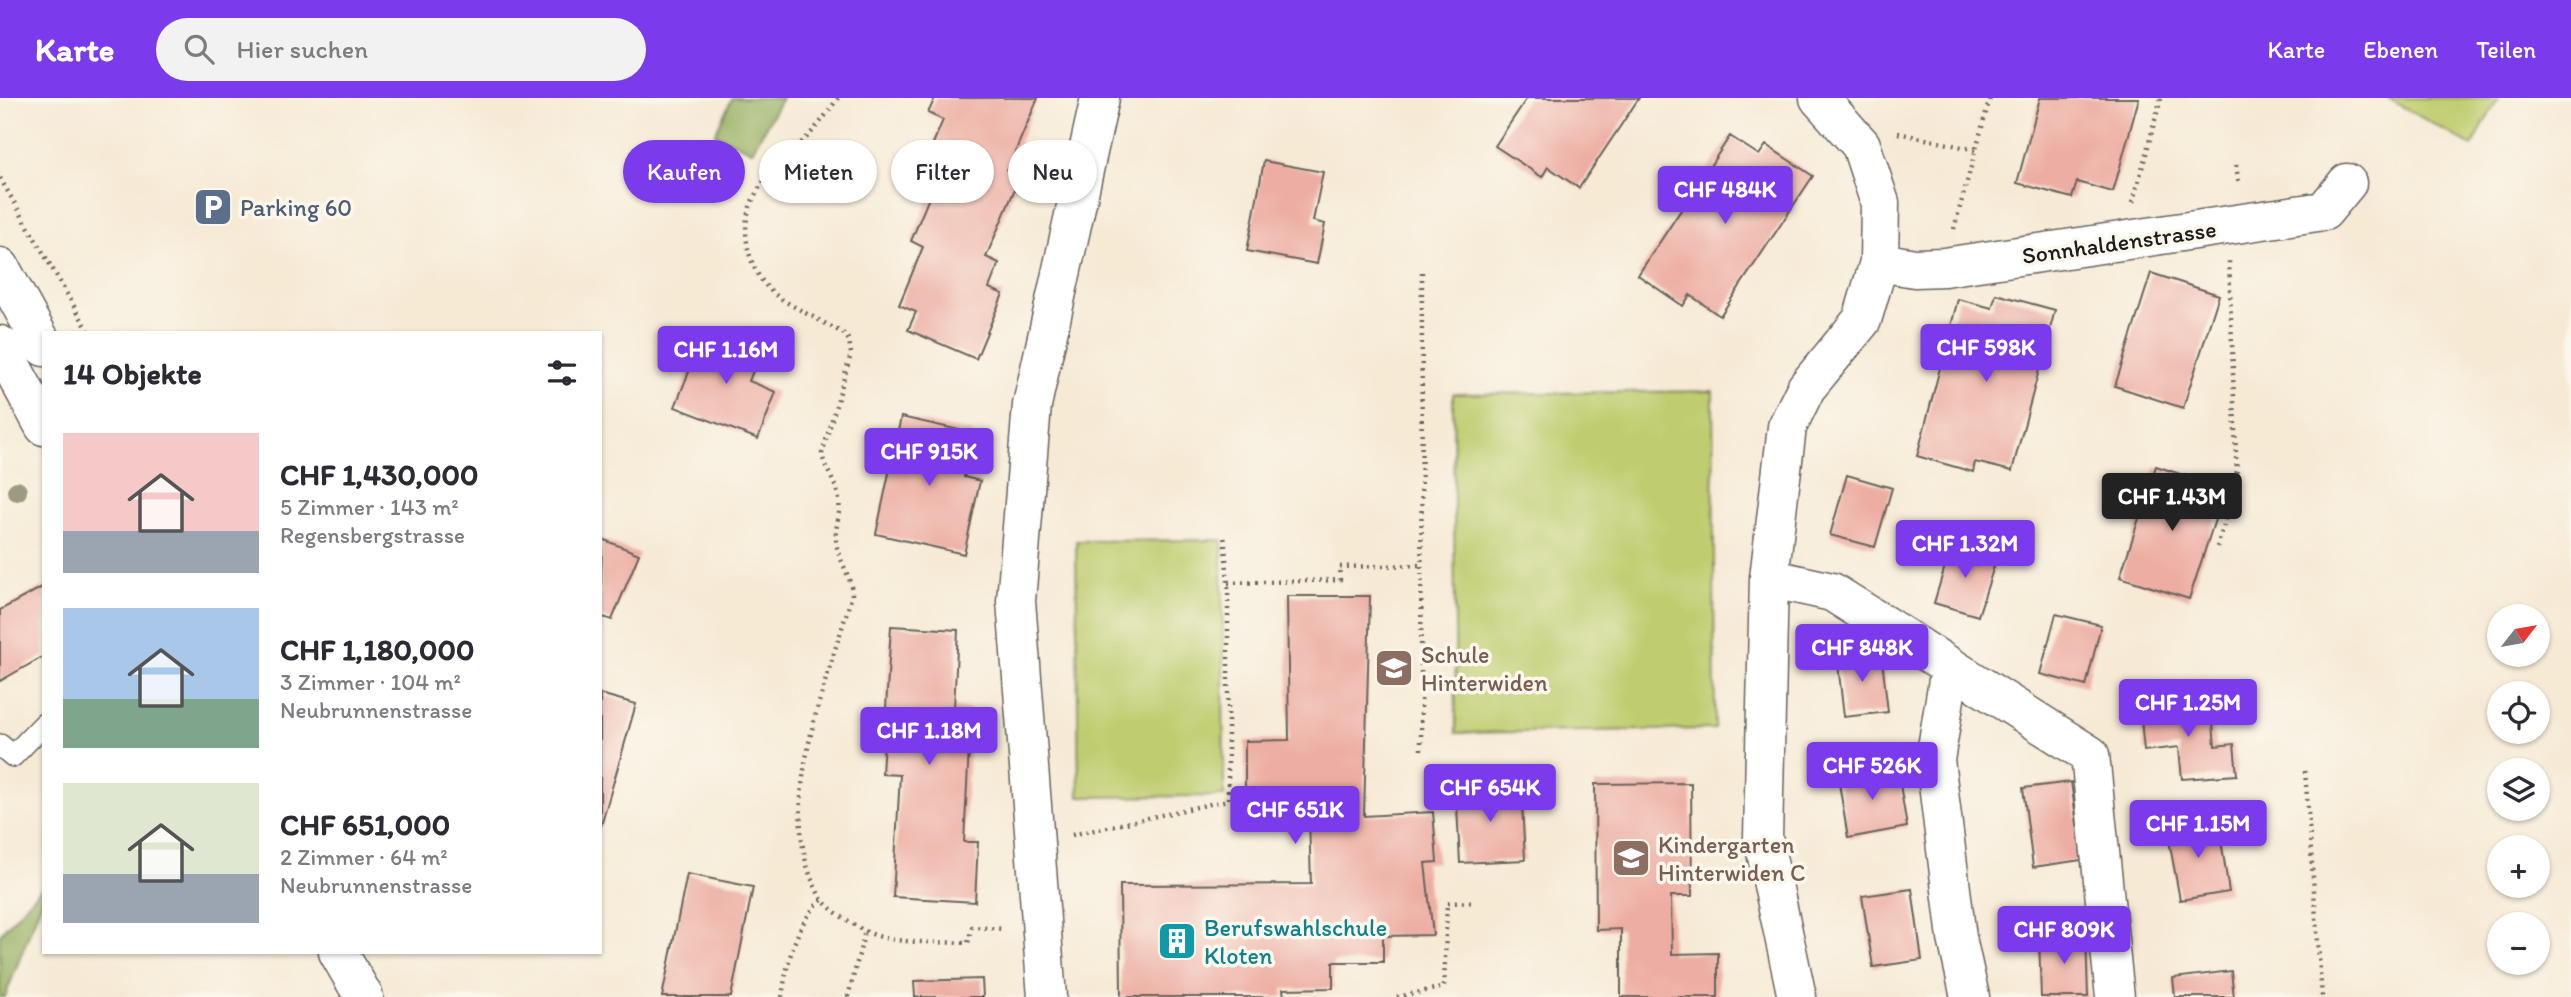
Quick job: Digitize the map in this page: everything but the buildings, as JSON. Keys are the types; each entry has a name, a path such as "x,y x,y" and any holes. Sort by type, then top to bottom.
{"street":[{"path":"1047,997 1016,601 1032,405 1100,98"},
{"path":"1797,997 1763,838 1769,578 1787,427 1806,388 1862,320 1879,262 1880,204 1861,145 1819,98"},
{"name":"Sonnhaldenstrasse","path":"1879,262 1915,268 1944,267 2324,211 2347,183"},
{"path":"0,267 42,343"},
{"path":"0,345 42,422"},
{"path":"1769,578 1832,592 2090,755 2115,997"},
{"path":"1950,668 1935,760 1957,938 1970,997"},
{"path":"339,954 364,997"}],"lane":[{"path":"0,746 13,756 42,726"}],"path":[{"path":"838,98 807,137 767,174 747,209 745,232 748,253 756,272 771,291 844,334 849,340 851,354 822,454 825,469 839,498 840,520 835,537 852,581 852,595 809,747 800,810 803,851 822,900 865,931 892,939 968,943 972,927 1041,931"},
{"path":"1944,267 1990,98"},
{"path":"2123,240 2161,98"},
{"path":"1898,133 1976,150"},
{"path":"0,178 88,331"},
{"path":"2217,547 2237,484 2228,226"},
{"path":"1421,750 1422,267"},
{"path":"1035,844 1228,800 1228,583 1224,534"},
{"path":"1228,583 1340,580 1339,567 1422,565"},
{"path":"2305,771 2322,997"},
{"path":"782,997 785,973 806,913 822,900"},
{"path":"1397,997 1444,987 1447,903 1475,902"},
{"path":"848,997 865,931"}],"green space":[{"path":"732,98 782,98 752,151 745,148 745,140 728,140 715,134"},
{"path":"2387,98 2498,98 2472,146"},
{"path":"1713,391 1715,729 1456,733 1453,394"},
{"path":"1222,540 1224,796 1079,797 1076,541"},
{"path":"42,887 42,900 5,997 0,997 0,934"}],"place":[{"name":"Parking 60","path":"213,207"},
{"name":"Schule Hinterwiden","path":"1394,668"},
{"name":"Kindergarten Hinterwiden C","path":"1631,858"},
{"name":"Berufswahlschule Kloten","path":"1177,941"}]}
